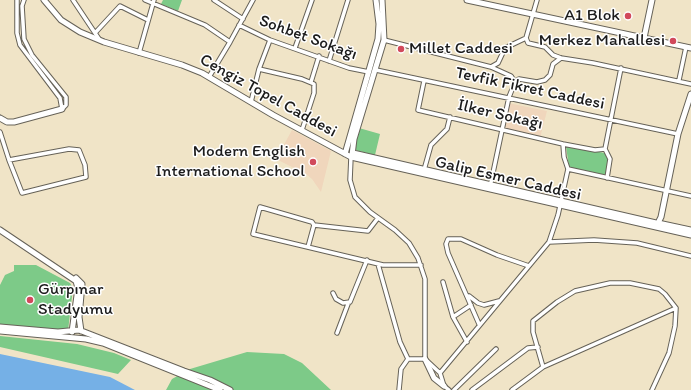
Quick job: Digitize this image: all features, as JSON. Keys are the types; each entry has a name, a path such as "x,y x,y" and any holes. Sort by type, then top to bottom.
{"street":[{"path":"17,0 17,33 20,45 60,98 62,109"},
{"path":"0,118 7,122 14,122 62,109 66,105 66,97 32,55 24,39 22,13 24,0"},
{"name":"Cengiz Topel Caddesi","path":"44,0 61,20 80,32 99,40 182,65 210,77 251,102 345,154 352,155"},
{"path":"73,0 99,40"},
{"path":"145,0 153,2 205,25 230,42"},
{"path":"214,0 243,19"},
{"path":"210,77 253,0"},
{"path":"295,48 312,0"},
{"path":"330,61 348,0"},
{"path":"345,154 378,39 379,24 376,0"},
{"path":"382,0 384,40 354,139 350,180 355,197 378,218 410,242 425,279 425,359 434,378 449,390"},
{"path":"467,0 484,2 688,48 679,80"},
{"path":"491,67 498,63 505,48 521,42 526,38 537,0"},
{"path":"644,38 652,0"},
{"path":"140,53 153,2"},
{"path":"95,33 120,6 148,20"},
{"name":"Sohbet Sokağı","path":"239,25 270,40 330,61 368,72"},
{"path":"526,38 529,43"},
{"path":"378,39 506,72"},
{"path":"251,102 259,69 270,40"},
{"path":"521,42 545,47 550,52 561,58 621,68 679,80 691,84"},
{"path":"511,76 537,82 543,81 550,76 553,64 550,52"},
{"path":"311,82 319,56"},
{"path":"553,64 561,58"},
{"path":"500,60 500,64 515,82"},
{"path":"607,178 610,159 605,149 621,68"},
{"path":"259,69 311,82 314,86 314,93 302,130"},
{"name":"Tevfik Fikret Caddesi","path":"376,70 678,134"},
{"path":"352,155 424,170 490,188 510,98 515,82 519,79"},
{"name":"İlker Sokağı","path":"424,81 418,110 503,128 563,144 595,150 605,149"},
{"path":"691,94 678,134 667,192 658,225 691,230"},
{"path":"684,113 691,102"},
{"path":"424,170 430,146 447,130 450,117"},
{"path":"0,132 9,160 22,193 86,177 85,165 79,150 69,148 9,160"},
{"path":"440,373 549,242 554,232 568,169 563,151 563,144"},
{"name":"Galip Esmer Caddesi","path":"352,155 490,188 658,225 691,235"},
{"path":"568,169 667,192 691,196"},
{"path":"378,218 368,231 314,225 308,220 260,207 253,234 367,260 378,264 397,266 420,265"},
{"path":"308,247 314,225"},
{"path":"0,230 71,277 78,284 76,322 73,330 75,339"},
{"path":"480,324 448,253 446,244 448,239 461,239 497,255 529,266"},
{"path":"549,242 614,240 637,243 691,256"},
{"path":"337,333 367,260"},
{"path":"378,264 400,342 408,359"},
{"path":"443,282 453,317 467,342"},
{"path":"543,367 533,332 533,321 566,296 587,287 610,282 652,286 665,294 676,308 675,326 669,353 652,390"},
{"path":"333,294 336,299 348,304"},
{"path":"468,296 484,305 496,303 502,299"},
{"path":"453,317 472,305"},
{"path":"512,390 543,367 676,308"},
{"path":"75,339 81,335 81,331 76,322"},
{"path":"0,327 75,339 93,340 122,348"},
{"path":"0,331 81,331 205,385 220,390"},
{"path":"472,390 528,348 538,347"},
{"path":"454,390 496,349"},
{"path":"133,353 208,379 230,390"},
{"path":"408,359 425,359 440,373 444,386"},
{"path":"399,390 401,369 408,359"},
{"path":"205,385 208,379"}],"shaded area":[{"path":"508,103 547,111 540,138 503,129"},
{"path":"292,130 331,151 321,192 312,179 306,174 276,159"}],"green space":[{"path":"163,0 182,0 178,11 161,4"},
{"path":"359,128 380,134 375,155 355,150 355,143"},
{"path":"566,146 605,153 608,160 606,175 569,168"},
{"path":"14,265 36,265 70,283 73,288 68,331 0,326 0,285 5,275 14,271"},
{"path":"0,336 77,344 114,353 131,360 118,374 0,347"},
{"path":"247,352 284,354 302,363 331,390 166,390 172,379 190,369"}],"water":[{"path":"0,354 110,377 135,390 0,390"}],"place":[{"name":"A1 Blok","path":"628,16"},
{"name":"Merkez Mahallesi","path":"673,41"},
{"name":"Millet Caddesi","path":"401,49"},
{"name":"Modern English International School","path":"313,162"},
{"name":"Gürpınar Stadyumu","path":"30,300"}]}
